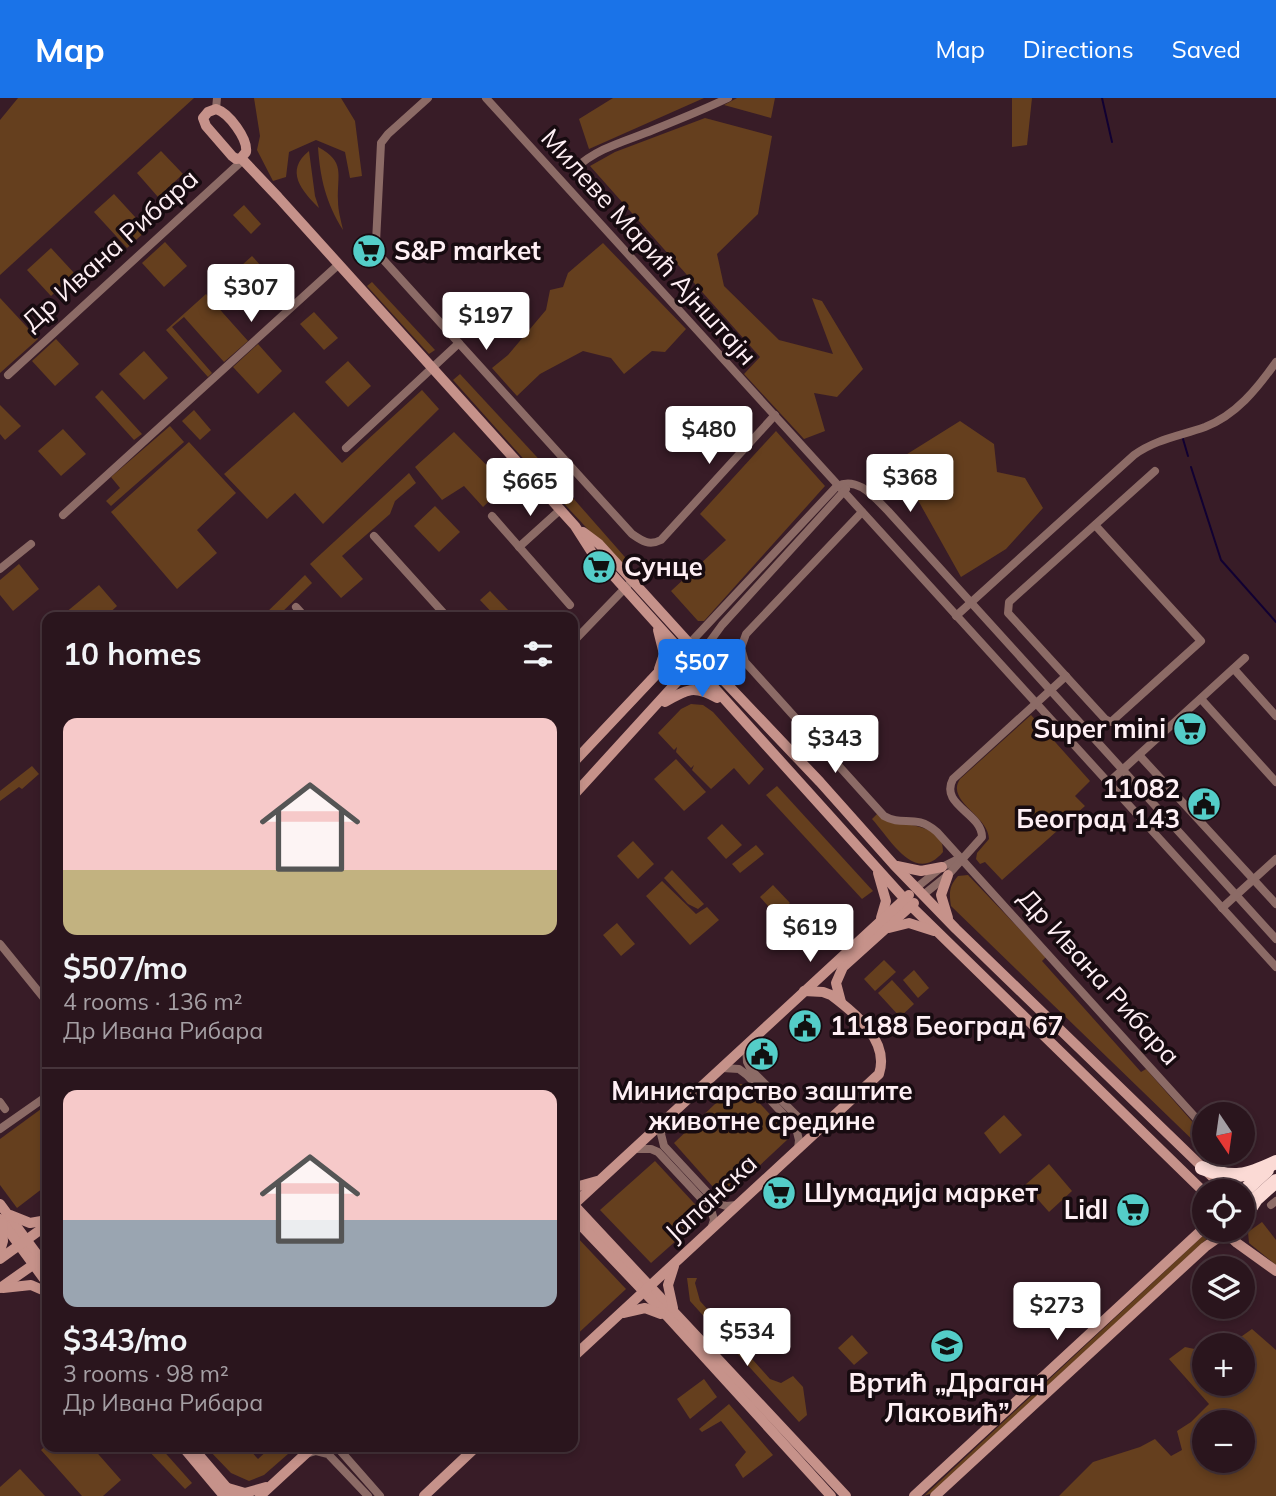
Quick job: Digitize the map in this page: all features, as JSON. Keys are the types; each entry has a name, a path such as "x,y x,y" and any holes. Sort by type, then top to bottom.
{"highway":[{"path":"1202,1168 1217,1174 1238,1176 1276,1162"},
{"path":"1255,1181 1276,1162"},
{"path":"1255,1200 1276,1181"}],"main road":[{"path":"242,159 247,144 217,104 203,118 206,126 232,156 242,159 561,509 591,551 690,643 956,929 1214,1179"},
{"path":"628,584 661,636 664,654 654,678"},
{"path":"652,619 908,902 1192,1180"},
{"path":"578,758 690,643"},
{"path":"578,790 700,655"},
{"path":"656,706 692,689 704,691 727,704"},
{"path":"841,1003 836,983 839,973 881,926 886,901 884,888 874,864"},
{"path":"894,865 915,871 945,871 940,895 944,909 956,929"},
{"path":"578,1203 804,992 920,892"},
{"path":"881,926 909,923 944,937"},
{"name":"Јапанска","path":"578,1349 620,1314 879,1074 881,1056 877,1040 841,1003 826,992 804,992"},
{"path":"578,1186 603,1178"},
{"path":"0,1204 3,1218 0,1251"},
{"path":"578,1213 846,1496"},
{"path":"3,1218 30,1223 42,1221"},
{"path":"0,1289 42,1262 3,1218"},
{"path":"0,1259 42,1230"},
{"path":"914,1496 1192,1239"},
{"path":"935,1496 1211,1242"},
{"path":"1237,1242 1276,1271"},
{"path":"1205,1247 1220,1243 1240,1245"},
{"path":"671,1314 668,1285 677,1261"},
{"path":"0,1289 26,1285 42,1290"},
{"path":"620,1314 646,1308 671,1314 831,1496"},
{"path":"187,1452 212,1482 226,1494 246,1493 275,1483"},
{"path":"196,1452 226,1494"},
{"path":"260,1496 308,1452"},
{"path":"424,1496 470,1452"}],"street":[{"path":"428,98 388,134 382,143 376,242 379,255 632,534 646,543 661,540 775,415"},
{"name":"Милеве Марић Ајнштајн","path":"486,98 1276,967"},
{"path":"576,168 601,151 727,98"},
{"name":"Др Ивана Рибара","path":"8,374 242,159"},
{"path":"62,515 338,265"},
{"path":"345,448 459,343"},
{"path":"957,616 1134,455 1169,437 1203,428 1223,418 1246,400 1276,362"},
{"path":"1095,525 1202,641 1111,722 1105,719 1007,613 1007,607 1009,602 1155,471"},
{"path":"690,643 840,489 848,482 859,485 880,502 1276,939"},
{"path":"700,655 722,625 840,489"},
{"path":"519,547 561,509"},
{"name":"Др Ивана Рибара","path":"862,512 746,634 742,644 743,658 884,816 889,819 925,823 961,858 1192,1114"},
{"path":"492,516 570,606"},
{"path":"374,536 443,612"},
{"path":"0,569 31,544"},
{"path":"578,637 628,584"},
{"path":"296,607 301,612"},
{"path":"1108,783 1245,659"},
{"path":"1234,669 1276,716"},
{"path":"920,892 979,841 982,832 952,797 951,783 1066,676"},
{"path":"1201,699 1276,782"},
{"path":"1139,755 1276,904"},
{"path":"1222,908 1276,859"},
{"path":"0,944 42,996"},
{"path":"746,1045 747,1062 751,1070 804,1123 812,1126 824,1125"},
{"path":"722,1068 739,1069 796,1128 798,1149"},
{"path":"0,1129 42,1100"},
{"path":"664,1121 661,1134 664,1146 717,1203 737,1205"},
{"path":"634,1149 651,1149 662,1155 710,1209 714,1220 711,1229"},
{"path":"320,1452 328,1454 368,1496"},
{"path":"341,1452 380,1496"}],"shaded area":[{"path":"18,98 194,98 0,275 0,120"},
{"path":"254,98 341,98 355,121 362,176 350,178 345,152 316,140 289,152 286,177 273,181 257,150 260,136"},
{"path":"613,98 704,98 589,149 579,119"},
{"path":"737,98 775,98 771,118 724,105"},
{"path":"1012,98 1032,98 1027,145 1012,147"},
{"path":"705,118 772,136 758,214 717,254 724,286 779,340 833,354 812,298 822,301 863,369 837,397 814,393 825,431 804,439 744,374 760,357 590,166 615,152"},
{"path":"318,147 333,158 338,170 338,205 343,230 325,190"},
{"path":"161,151 183,174 158,197 137,173"},
{"path":"309,151 319,208 298,181 298,166"},
{"path":"114,194 147,230 127,248 94,212"},
{"path":"244,205 261,224 251,234 233,215"},
{"path":"165,242 187,266 164,287 142,263"},
{"path":"603,243 686,329 665,352 652,351 624,374 611,358 583,351 540,374 517,396 492,368 508,355 546,310 550,290 563,287 568,273"},
{"path":"51,248 75,274 51,296 27,270"},
{"path":"252,256 276,282 253,303 229,277"},
{"path":"372,282 435,350 429,354 367,286"},
{"path":"206,294 248,341 224,362 184,317 172,327 212,373 208,377 166,330"},
{"path":"0,298 38,339 0,373"},
{"path":"314,312 338,338 324,350 300,324"},
{"path":"56,339 79,364 55,386 32,361"},
{"path":"258,344 282,371 258,394 233,367"},
{"path":"144,351 168,378 144,400 119,374"},
{"path":"348,361 371,386 348,407 325,382"},
{"path":"460,374 547,468 538,475 453,380"},
{"path":"102,390 142,434 134,440 95,397"},
{"path":"422,390 439,409 323,524 295,493 267,519 224,474 294,412 342,463"},
{"path":"0,405 21,426 5,440 0,434"},
{"path":"194,410 211,430 200,440 182,421"},
{"path":"960,421 994,444 997,472 1025,478 1043,508 1006,549 961,577 896,461"},
{"path":"170,426 184,442 111,506 106,501 120,488 111,477"},
{"path":"63,429 86,454 61,476 38,451"},
{"path":"776,431 825,486 704,621 698,621 671,591 726,540 700,514"},
{"path":"454,432 506,485 483,507 464,486 442,500 415,467"},
{"path":"189,442 236,493 197,530 217,553 177,589 111,512"},
{"path":"409,473 416,483 395,501 390,514 342,556 363,579 341,598 310,564"},
{"path":"551,473 631,564 623,567 542,480"},
{"path":"435,506 460,532 439,552 414,526"},
{"path":"19,564 39,589 13,611 0,595 0,580"},
{"path":"305,575 312,583 282,612 267,612"},
{"path":"99,585 117,606 110,612 66,612"},
{"path":"490,591 509,611 491,612 480,600"},
{"path":"691,704 703,705 713,712 764,769 749,785 734,768 711,789 692,770 694,765 691,768 676,752 677,747 674,750 658,733 681,709"},
{"path":"1031,715 1090,781 1075,796 1085,806 1002,880 985,862 980,864 976,859 977,853 989,839 987,831 963,802 957,787 960,779"},
{"path":"676,759 706,792 684,811 654,779"},
{"path":"32,766 39,774 22,789 19,787 0,801 0,791"},
{"path":"777,786 873,891 862,899 766,795"},
{"path":"877,814 917,826 936,835 943,852 933,861 923,864 913,862 895,847 872,819"},
{"path":"722,824 742,845 726,859 707,838"},
{"path":"633,841 654,864 638,879 617,856"},
{"path":"756,845 764,854 740,873 732,864"},
{"path":"672,870 704,904 698,909 688,904 664,878"},
{"path":"968,875 1046,957 1042,961 1141,1072 1146,1069 1192,1121 1192,1139 951,906 951,886 958,876"},
{"path":"662,881 696,914 707,907 719,920 690,945 646,896"},
{"path":"773,885 790,903 776,915 760,897"},
{"path":"617,923 635,944 621,956 603,935"},
{"path":"884,960 896,972 875,991 864,979"},
{"path":"914,970 929,988 918,998 903,980"},
{"path":"892,980 914,1004 900,1017 878,993"},
{"path":"736,1084 742,1084 788,1134 788,1139 727,1196 722,1197 674,1143"},
{"path":"42,1110 42,1189 17,1208 0,1185 0,1139"},
{"path":"1004,1115 1022,1135 1000,1154 984,1133"},
{"path":"655,1161 705,1215 651,1263 600,1210"},
{"path":"1049,1164 1072,1191 1049,1212 1025,1185"},
{"path":"1262,1222 1276,1240 1276,1265 1249,1243 1255,1242 1255,1227"},
{"path":"578,1238 626,1289 578,1333"},
{"path":"1196,1242 1203,1242 932,1493 924,1496"},
{"path":"687,1278 697,1278 695,1283 700,1301 770,1379 781,1383 793,1376 803,1387 807,1415 799,1422 690,1301"},
{"path":"1252,1329 1276,1350 1276,1496 1059,1496 1093,1462 1140,1447 1155,1439 1171,1456 1182,1450 1177,1431 1192,1421 1192,1473 1255,1473 1255,1410 1203,1410 1209,1404 1202,1396 1255,1396 1255,1333 1246,1333"},
{"path":"852,1335 868,1353 854,1365 838,1348"},
{"path":"1185,1347 1192,1348 1192,1385 1169,1359"},
{"path":"704,1379 717,1397 690,1419 677,1399"},
{"path":"729,1404 773,1455 743,1478 735,1465 746,1452 721,1421 702,1432 699,1429"},
{"path":"43,1452 96,1452 121,1480 103,1496 82,1496"},
{"path":"150,1452 164,1452 192,1483 185,1489"},
{"path":"211,1452 252,1452 258,1459 266,1452 290,1452 264,1475 249,1481 231,1473"},
{"path":"20,1469 45,1496 0,1496 0,1487"}],"waterway":[{"path":"1102,98 1112,142"},
{"path":"1183,439 1188,456"},
{"path":"1191,467 1221,560 1276,622"}],"place":[{"name":"S&P market","path":"369,251"},
{"name":"Сунце","path":"599,567"},
{"name":"Super mini","path":"1190,729"},
{"name":"11082 Београд 143","path":"1204,804"},
{"name":"11188 Београд 67","path":"805,1026"},
{"name":"Министарство заштите животне средине","path":"762,1054"},
{"name":"Шумадија маркет","path":"779,1193"},
{"name":"Lidl","path":"1133,1210"},
{"name":"Вртић „Драган Лаковић”","path":"947,1346"}]}
